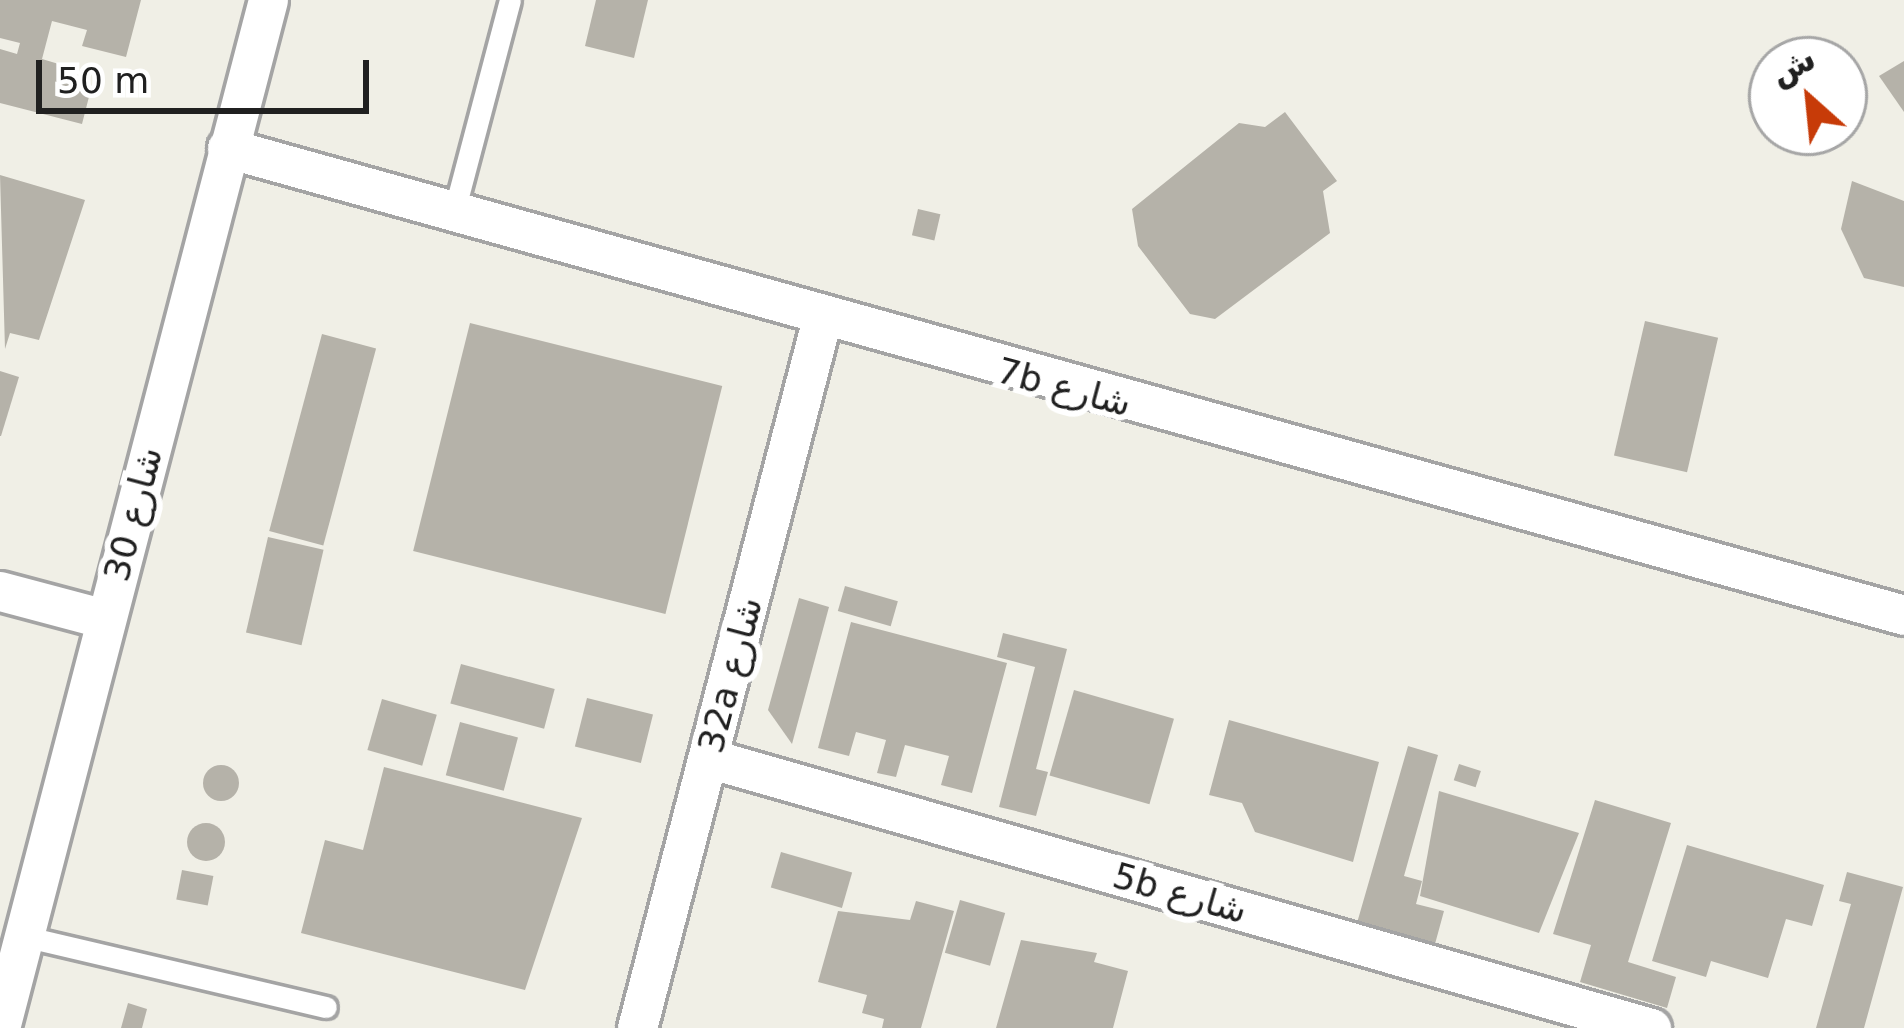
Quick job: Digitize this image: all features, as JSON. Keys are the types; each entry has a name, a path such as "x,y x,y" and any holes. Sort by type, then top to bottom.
{"street":[{"name":"شارع 30","path":"0,1028 268,0"},
{"name":"7b شارع","path":"227,148 455,208 821,322 1904,615"},
{"name":"32a شارع","path":"637,1028 821,322"},
{"path":"0,591 105,619"},
{"name":"5b شارع","path":"708,758 1651,1028"}],"lane":[{"path":"455,208 510,0"},
{"path":"23,936 326,1007"}],"building":[{"path":"0,0 141,0 126,57 82,46 87,30 52,21 42,59 62,65 58,80 91,89 82,124 0,103 0,49 17,54 20,43 0,38"},
{"path":"596,0 648,0 634,58 585,46"},
{"path":"1904,61 1904,112 1879,76"},
{"path":"1285,112 1337,181 1323,191 1330,233 1215,319 1190,314 1138,246 1132,209 1239,123 1265,127"},
{"path":"0,175 85,200 39,340 10,333 5,349"},
{"path":"1852,181 1904,201 1904,287 1864,278 1841,229"},
{"path":"918,209 940,214 934,240 912,235"},
{"path":"1645,321 1718,338 1687,472 1614,455"},
{"path":"470,323 722,386 665,614 413,551"},
{"path":"322,334 376,348 323,546 269,531"},
{"path":"0,371 19,377 1,436 0,436"},
{"path":"268,537 324,550 301,645 246,632"},
{"path":"845,586 898,601 891,626 838,611"},
{"path":"799,598 829,607 792,744 768,710"},
{"path":"851,622 1007,663 972,793 941,785 949,756 905,745 896,777 877,773 886,740 856,732 849,756 818,748"},
{"path":"1003,633 1067,649 1036,769 1048,772 1036,816 999,807 1035,667 997,657"},
{"path":"461,664 555,689 544,729 450,704"},
{"path":"1074,690 1174,719 1149,804 1049,776"},
{"path":"587,698 653,714 641,763 575,747"},
{"path":"382,699 437,715 422,766 367,750"},
{"path":"1229,720 1379,762 1353,862 1255,832 1242,803 1209,795"},
{"path":"460,722 518,738 504,791 446,775"},
{"path":"1408,746 1438,755 1404,876 1422,881 1416,904 1444,911 1435,944 1357,923"},
{"path":"1459,764 1481,771 1476,787 1454,780"},
{"path":"221,765 234,770 239,783 234,796 221,801 208,796 203,783 208,770"},
{"path":"384,767 582,818 525,990 301,933 325,840 363,850"},
{"path":"1439,791 1579,833 1539,933 1420,896"},
{"path":"1595,800 1671,823 1628,962 1676,977 1667,1008 1580,982 1591,945 1553,934"},
{"path":"206,823 219,829 225,842 219,855 206,861 193,855 187,842 193,829"},
{"path":"1687,845 1824,885 1812,926 1786,919 1768,978 1711,961 1706,977 1652,961"},
{"path":"781,852 852,872 842,908 771,888"},
{"path":"182,870 213,876 208,906 176,899"},
{"path":"1847,872 1903,887 1864,1028 1816,1028 1851,904 1839,901"},
{"path":"960,900 1005,913 990,966 945,953"},
{"path":"916,901 954,911 921,1028 882,1028 884,1019 862,1013 867,995 818,982 838,911 910,920"},
{"path":"1021,940 1097,953 1094,962 1128,971 1113,1028 996,1028"},
{"path":"128,1003 147,1009 142,1028 121,1028"}]}
